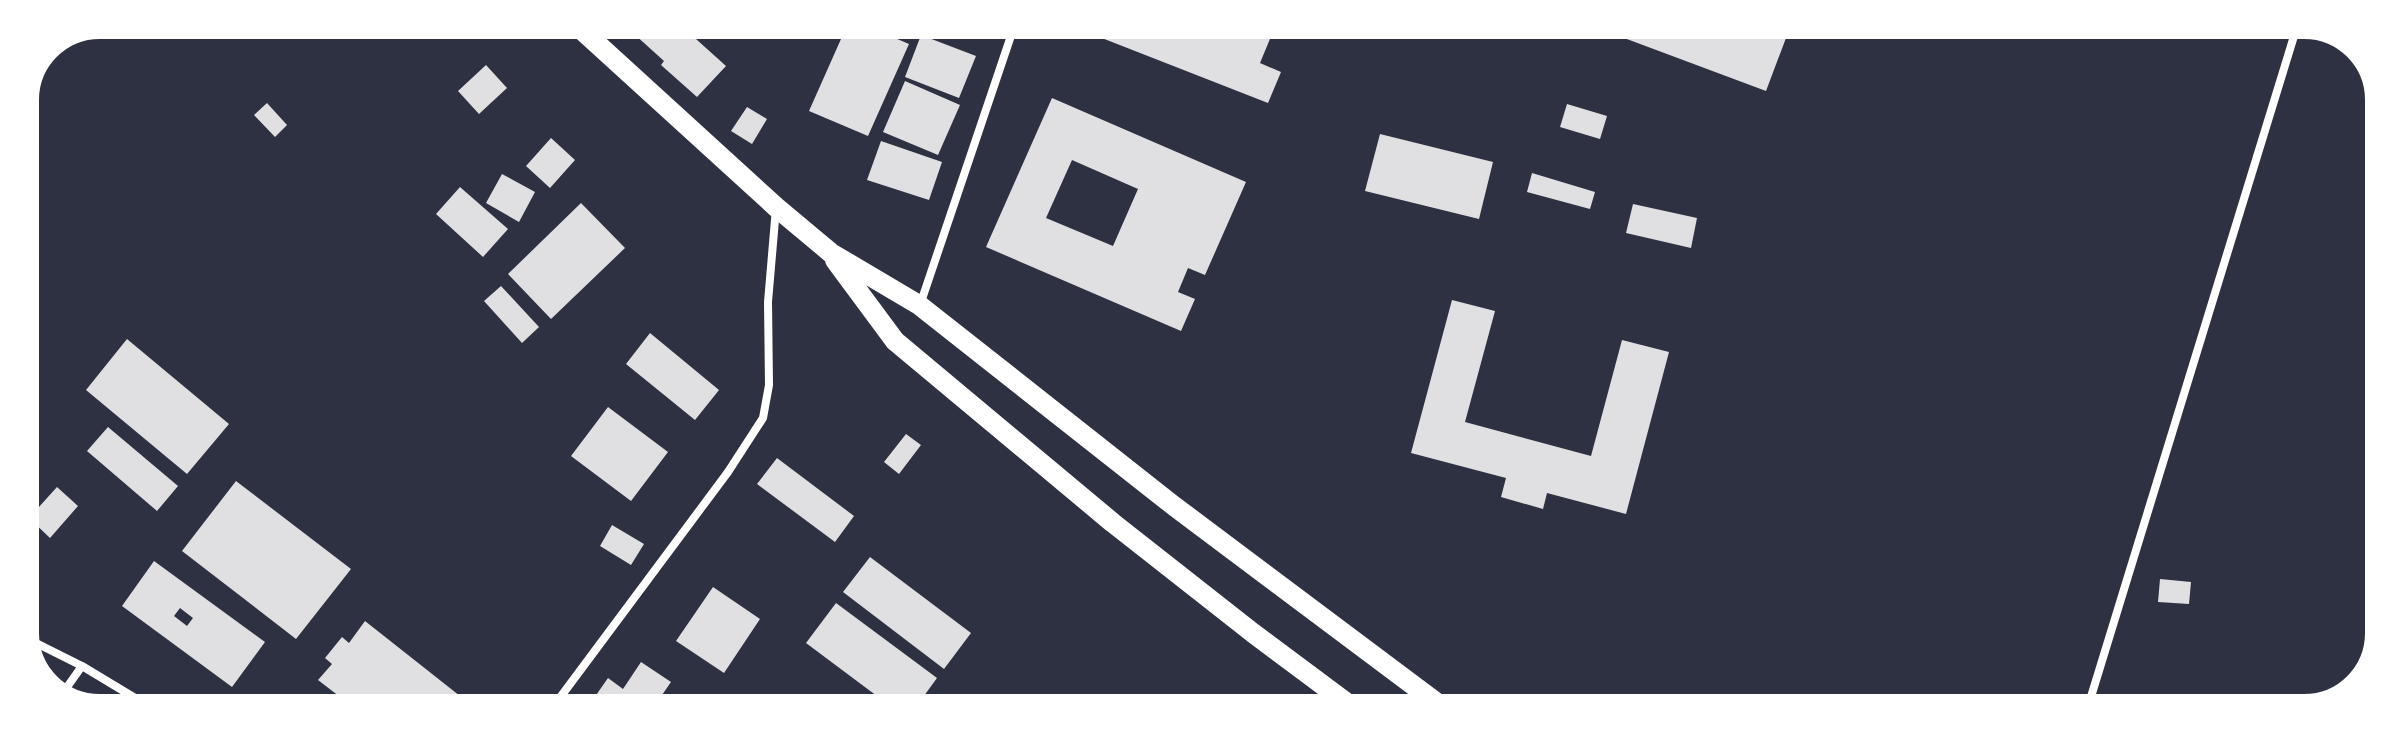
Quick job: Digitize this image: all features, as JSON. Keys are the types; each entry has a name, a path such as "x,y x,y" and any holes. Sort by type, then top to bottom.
{"main road":[{"path":"586,34 831,253 919,305 1174,506 1432,699"},
{"path":"831,253 895,341 1113,523 1342,699"}],"street":[{"path":"919,305 1012,34"},
{"path":"2090,699 2295,34"},
{"path":"559,699 728,472 763,418 769,385 768,302 776,207"},
{"path":"35,643 137,699"},
{"path":"66,689 82,666"}],"building":[{"path":"634,34 690,34 726,66 697,97 661,65 664,61"},
{"path":"843,34 886,34 909,44 868,136 809,111"},
{"path":"1092,34 1272,34 1260,63 1281,72 1268,103"},
{"path":"1613,34 1787,34 1766,91"},
{"path":"921,35 976,56 959,98 905,77"},
{"path":"486,65 507,88 479,114 458,91"},
{"path":"905,81 960,105 938,155 883,132"},
{"path":"1052,98 1246,182 1205,275 1188,268 1178,292 1195,299 1181,331 986,247","holes":["1072,160 1138,189 1113,246 1046,218"]},
{"path":"267,103 287,125 275,137 254,115"},
{"path":"1567,104 1607,116 1600,139 1560,127"},
{"path":"747,107 767,119 752,144 731,131"},
{"path":"1380,134 1493,162 1479,219 1365,191"},
{"path":"551,138 575,160 550,188 526,166"},
{"path":"881,141 942,162 929,200 867,180"},
{"path":"1532,173 1595,192 1590,209 1527,192"},
{"path":"502,174 535,192 519,222 486,203"},
{"path":"460,187 508,229 483,257 436,214"},
{"path":"581,203 625,248 551,319 508,274"},
{"path":"1633,204 1697,218 1691,248 1626,233"},
{"path":"501,286 539,327 522,343 484,301"},
{"path":"1452,300 1495,311 1465,422 1591,456 1622,340 1669,352 1626,514 1547,493 1543,509 1501,497 1506,478 1411,453"},
{"path":"650,333 719,390 695,420 626,364"},
{"path":"127,339 229,424 187,474 86,390"},
{"path":"608,407 668,452 631,501 571,456"},
{"path":"108,427 178,486 157,511 87,451"},
{"path":"906,434 921,445 899,474 884,462"},
{"path":"777,458 854,516 835,542 757,484"},
{"path":"236,481 351,569 296,639 182,551"},
{"path":"57,487 78,506 50,538 34,523 34,512"},
{"path":"612,525 644,544 631,565 600,546"},
{"path":"870,557 971,633 944,669 843,592"},
{"path":"154,561 265,642 232,687 122,606","holes":["180,608 193,618 187,626 174,616"]},
{"path":"2160,579 2191,582 2189,604 2158,602"},
{"path":"713,587 760,619 724,673 676,641"},
{"path":"836,603 937,678 922,699 881,699 806,643"},
{"path":"365,621 464,699 343,699 318,680 332,664 325,658 342,637 349,643"},
{"path":"641,662 671,682 659,699 594,698 608,678 623,689"}]}
